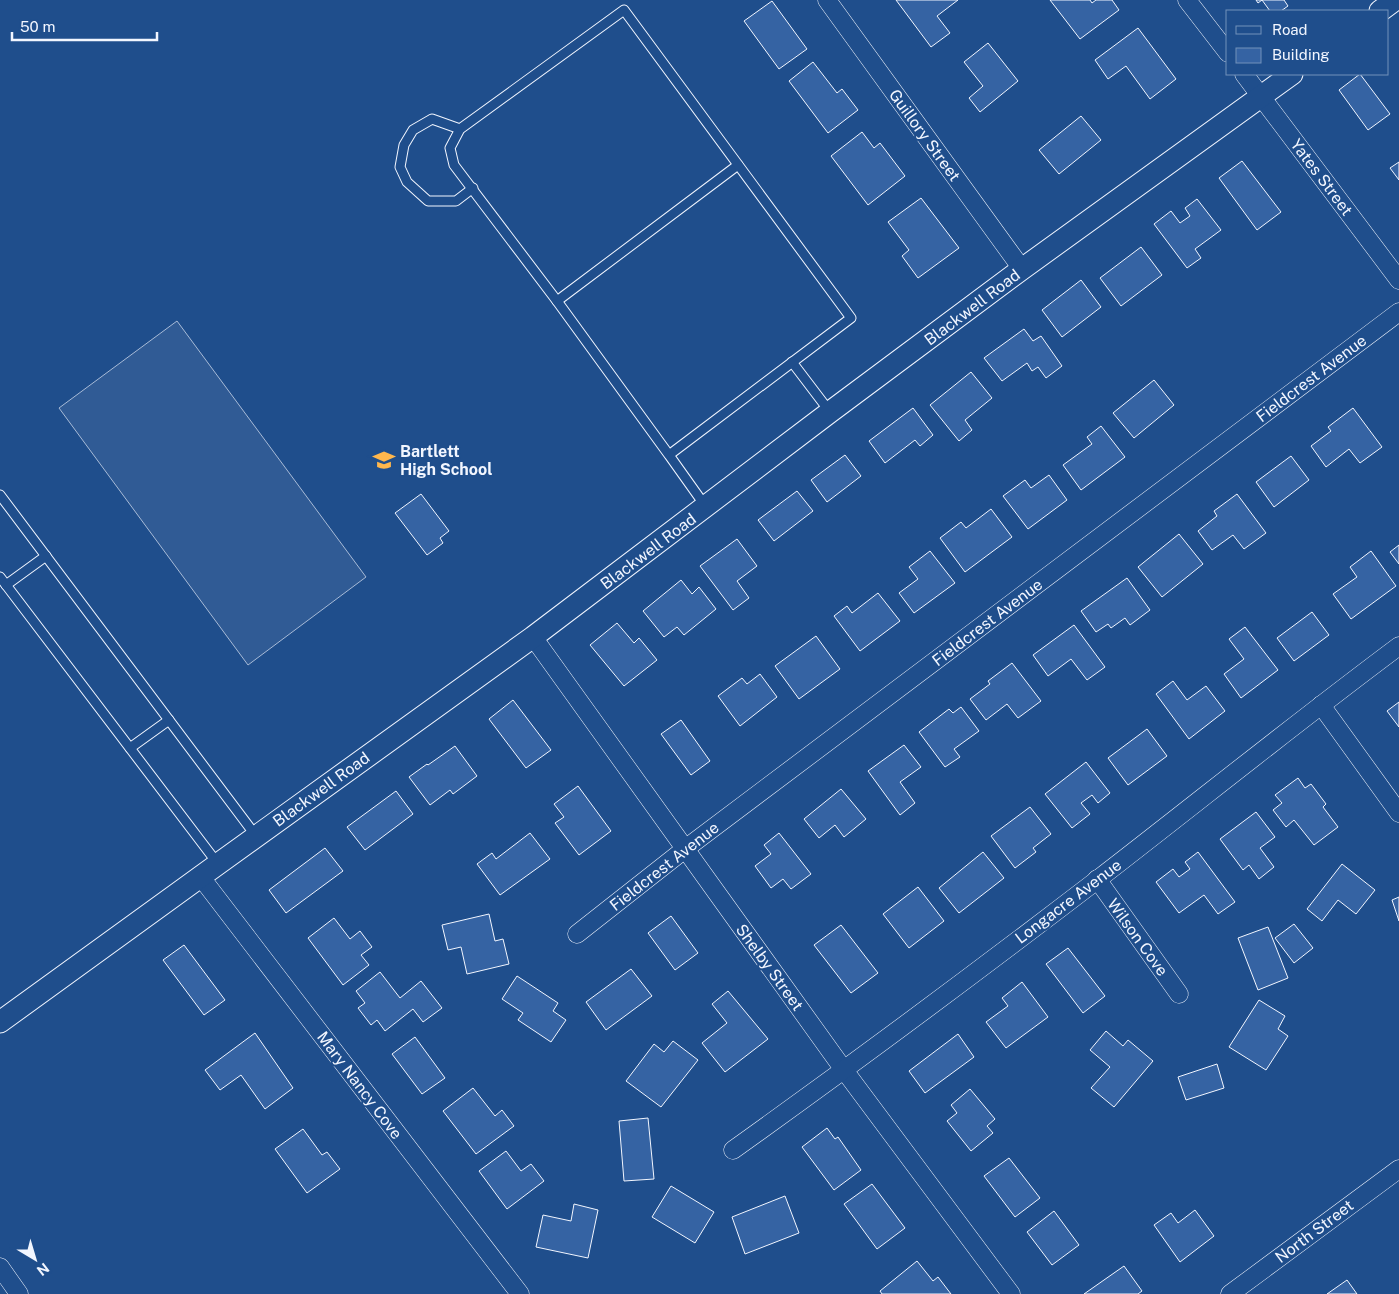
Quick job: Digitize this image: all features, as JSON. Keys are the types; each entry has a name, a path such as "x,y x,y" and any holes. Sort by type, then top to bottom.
{"street":[{"name":"Guillory Street","path":"827,0 1022,269"},
{"path":"1187,0 1226,50"},
{"path":"1381,10 1395,0"},
{"name":"Yates Street","path":"1245,75 1399,280"},
{"name":"Blackwell Road","path":"0,1022 533,637 1022,269 1291,75"},
{"name":"Fieldcrest Avenue","path":"578,934 685,850 1399,312"},
{"name":"Shelby Street","path":"533,637 844,1070 1011,1294"},
{"name":"Longacre Avenue","path":"733,1150 844,1070 1097,880 1399,646"},
{"path":"1321,705 1399,813"},
{"name":"Mary Nancy Cove","path":"200,876 520,1294"},
{"name":"Wilson Cove","path":"1097,880 1179,994"},
{"name":"North Street","path":"1230,1294 1249,1288 1399,1169"},
{"path":"0,1267 19,1294"}],"lane":[{"path":"669,456 851,318 624,10 460,129 450,148 454,165 557,301 669,456 706,507"},
{"path":"460,129 432,119 413,130 404,144 400,167 406,182 428,201 456,201 473,188"},
{"path":"557,301 738,165"},
{"path":"792,362 830,412"},
{"path":"0,494 256,836"},
{"path":"6,585 46,556"},
{"path":"0,577 218,864"},
{"path":"130,748 169,720"}],"shaded area":[{"path":"177,321 366,577 248,665 59,408"}],"building":[{"path":"896,0 958,0 937,16 950,33 931,47"},
{"path":"1050,0 1090,0 1092,3 1096,0 1112,0 1119,10 1080,39"},
{"path":"1262,0 1284,0 1288,6 1282,10 1269,10"},
{"path":"772,1 807,49 779,69 744,21"},
{"path":"1138,28 1176,79 1150,99 1126,66 1108,79 1095,60"},
{"path":"988,43 1018,81 980,112 969,98 983,86 964,62"},
{"path":"813,62 837,93 842,89 858,110 828,133 789,81"},
{"path":"1361,75 1390,114 1368,130 1339,90"},
{"path":"1081,116 1101,140 1059,174 1039,150"},
{"path":"862,132 874,148 880,143 905,176 868,205 831,156"},
{"path":"1242,161 1281,212 1257,230 1219,178"},
{"path":"1399,162 1399,180 1390,168"},
{"path":"921,198 959,248 918,278 902,256 909,250 888,222"},
{"path":"1197,199 1221,230 1195,249 1201,258 1187,268 1154,224 1171,211 1180,223 1190,216 1185,208"},
{"path":"1141,247 1162,275 1121,306 1100,278"},
{"path":"1081,280 1101,307 1062,337 1042,310"},
{"path":"1024,329 1033,341 1041,336 1062,366 1046,378 1038,367 1032,371 1027,363 1002,381 984,358"},
{"path":"971,372 992,398 965,420 972,430 959,441 930,405"},
{"path":"1154,380 1174,405 1134,438 1113,413"},
{"path":"913,408 933,435 920,446 915,440 885,463 869,441"},
{"path":"1353,408 1382,447 1360,463 1349,449 1326,467 1311,446 1331,431 1328,427"},
{"path":"1101,426 1125,457 1081,490 1063,465 1092,444 1087,437"},
{"path":"845,455 861,476 827,502 811,480"},
{"path":"1291,456 1309,480 1274,507 1256,482"},
{"path":"1049,475 1067,500 1028,529 1003,496 1025,480 1031,488"},
{"path":"797,491 813,511 774,541 758,520"},
{"path":"421,494 449,531 440,538 443,543 427,555 395,513"},
{"path":"1237,494 1266,533 1244,549 1233,535 1212,550 1198,531 1217,516 1214,511"},
{"path":"991,509 1012,537 965,572 940,538 961,522 966,528"},
{"path":"1179,534 1203,564 1162,597 1138,567"},
{"path":"737,539 757,566 737,581 749,598 733,610 700,566"},
{"path":"1399,545 1399,564 1390,552"},
{"path":"930,551 955,583 914,613 899,593 918,579 909,567"},
{"path":"1371,551 1396,586 1351,619 1333,594 1357,577 1350,567"},
{"path":"1127,578 1150,610 1130,625 1125,618 1111,628 1108,624 1096,632 1081,611"},
{"path":"681,580 692,594 699,587 716,609 684,635 677,627 664,637 643,611"},
{"path":"878,593 900,621 860,651 834,616 847,606 852,613"},
{"path":"1312,612 1329,635 1294,661 1277,638"},
{"path":"617,623 634,643 639,638 657,660 624,686 590,645"},
{"path":"1074,625 1105,667 1087,680 1071,659 1048,676 1033,655"},
{"path":"1245,627 1278,670 1241,698 1224,674 1244,659 1229,639"},
{"path":"816,636 840,669 799,699 775,666"},
{"path":"1012,663 1041,701 1018,718 1007,704 986,720 970,699 990,684 988,681"},
{"path":"760,674 777,697 740,726 718,696 742,678 747,684"},
{"path":"1173,681 1187,700 1206,686 1225,711 1189,739 1156,694"},
{"path":"513,700 551,750 526,768 489,719"},
{"path":"1399,702 1399,727 1387,711"},
{"path":"961,707 979,731 954,749 960,757 945,767 919,732 949,709 953,713"},
{"path":"681,720 710,761 691,775 661,734"},
{"path":"1147,729 1167,756 1128,785 1108,758"},
{"path":"904,745 921,767 900,782 915,803 900,815 868,771"},
{"path":"455,746 477,776 453,794 450,790 430,805 409,777"},
{"path":"1086,762 1110,793 1098,803 1092,795 1081,803 1090,814 1072,828 1045,794"},
{"path":"1298,778 1305,788 1311,784 1326,804 1323,807 1338,827 1314,845 1294,820 1286,827 1273,810 1282,803 1275,795"},
{"path":"578,786 611,831 579,855 555,823 564,817 554,804"},
{"path":"841,789 866,819 844,837 835,825 819,838 804,819"},
{"path":"396,791 413,814 365,850 347,827"},
{"path":"1030,807 1051,834 1033,848 1036,852 1015,868 991,836"},
{"path":"1256,812 1275,837 1260,848 1274,867 1259,879 1249,865 1243,870 1220,839"},
{"path":"530,833 550,859 500,895 477,864 492,853 496,859"},
{"path":"779,833 811,874 791,889 783,879 771,888 755,866 771,854 764,845"},
{"path":"325,848 343,871 286,913 269,890"},
{"path":"983,852 1004,878 959,913 939,888"},
{"path":"1198,852 1235,902 1218,914 1204,895 1179,913 1156,882 1173,869 1179,877 1190,869 1185,862"},
{"path":"1342,864 1375,890 1356,914 1338,900 1322,921 1307,909"},
{"path":"918,887 944,921 909,948 883,914"},
{"path":"1399,897 1399,921 1392,900"},
{"path":"489,914 495,941 503,939 509,964 467,974 461,947 448,950 442,925"},
{"path":"671,916 698,953 675,970 648,933"},
{"path":"334,918 350,939 360,931 372,947 361,955 369,965 343,985 308,938"},
{"path":"1294,924 1313,948 1294,963 1275,938"},
{"path":"841,925 878,973 851,993 814,945"},
{"path":"1268,927 1288,978 1258,990 1238,938"},
{"path":"184,945 225,1000 204,1015 163,960"},
{"path":"1068,948 1105,996 1083,1013 1046,964"},
{"path":"631,969 652,996 606,1030 586,1002"},
{"path":"380,972 400,998 421,981 442,1008 423,1022 413,1009 385,1031 377,1020 371,1025 358,1008 365,1003 356,991"},
{"path":"517,976 558,1003 553,1011 566,1020 551,1042 518,1020 523,1013 502,999"},
{"path":"1022,982 1048,1017 1006,1048 986,1022 1008,1006 1002,998"},
{"path":"728,991 768,1039 725,1072 702,1043 727,1023 712,1004"},
{"path":"1259,1000 1285,1016 1278,1029 1288,1036 1266,1070 1229,1047"},
{"path":"1106,1031 1123,1046 1128,1040 1153,1061 1114,1107 1091,1088 1110,1067 1090,1050"},
{"path":"255,1033 293,1088 265,1109 241,1075 220,1090 205,1070"},
{"path":"958,1034 974,1057 925,1093 909,1071"},
{"path":"415,1037 445,1078 422,1094 392,1054"},
{"path":"673,1041 698,1060 661,1107 626,1081 654,1044 664,1052"},
{"path":"1217,1064 1224,1088 1186,1100 1178,1077"},
{"path":"473,1088 495,1116 502,1110 514,1126 476,1154 443,1111"},
{"path":"970,1089 995,1119 987,1126 993,1133 971,1151 947,1121 957,1113 951,1105"},
{"path":"648,1118 654,1179 624,1181 619,1121"},
{"path":"827,1128 835,1139 838,1137 861,1170 834,1190 802,1147"},
{"path":"303,1129 322,1155 327,1152 340,1169 307,1193 275,1149"},
{"path":"506,1151 521,1171 531,1164 544,1181 507,1209 479,1171"},
{"path":"1009,1158 1040,1198 1015,1217 984,1176"},
{"path":"872,1184 905,1228 877,1249 844,1204"},
{"path":"671,1186 714,1212 695,1243 652,1217"},
{"path":"785,1196 799,1233 745,1254 732,1217"},
{"path":"574,1204 598,1210 588,1258 536,1247 543,1215 571,1221"},
{"path":"1195,1210 1214,1236 1180,1262 1154,1225 1171,1213 1178,1223"},
{"path":"1054,1211 1079,1245 1052,1265 1027,1232"},
{"path":"917,1261 933,1281 938,1277 951,1294 882,1294 880,1291"},
{"path":"1124,1266 1142,1291 1138,1294 1084,1294"},
{"path":"1347,1280 1357,1294 1327,1294"}],"place":[{"name":"Bartlett High School","path":"384,460"}]}
